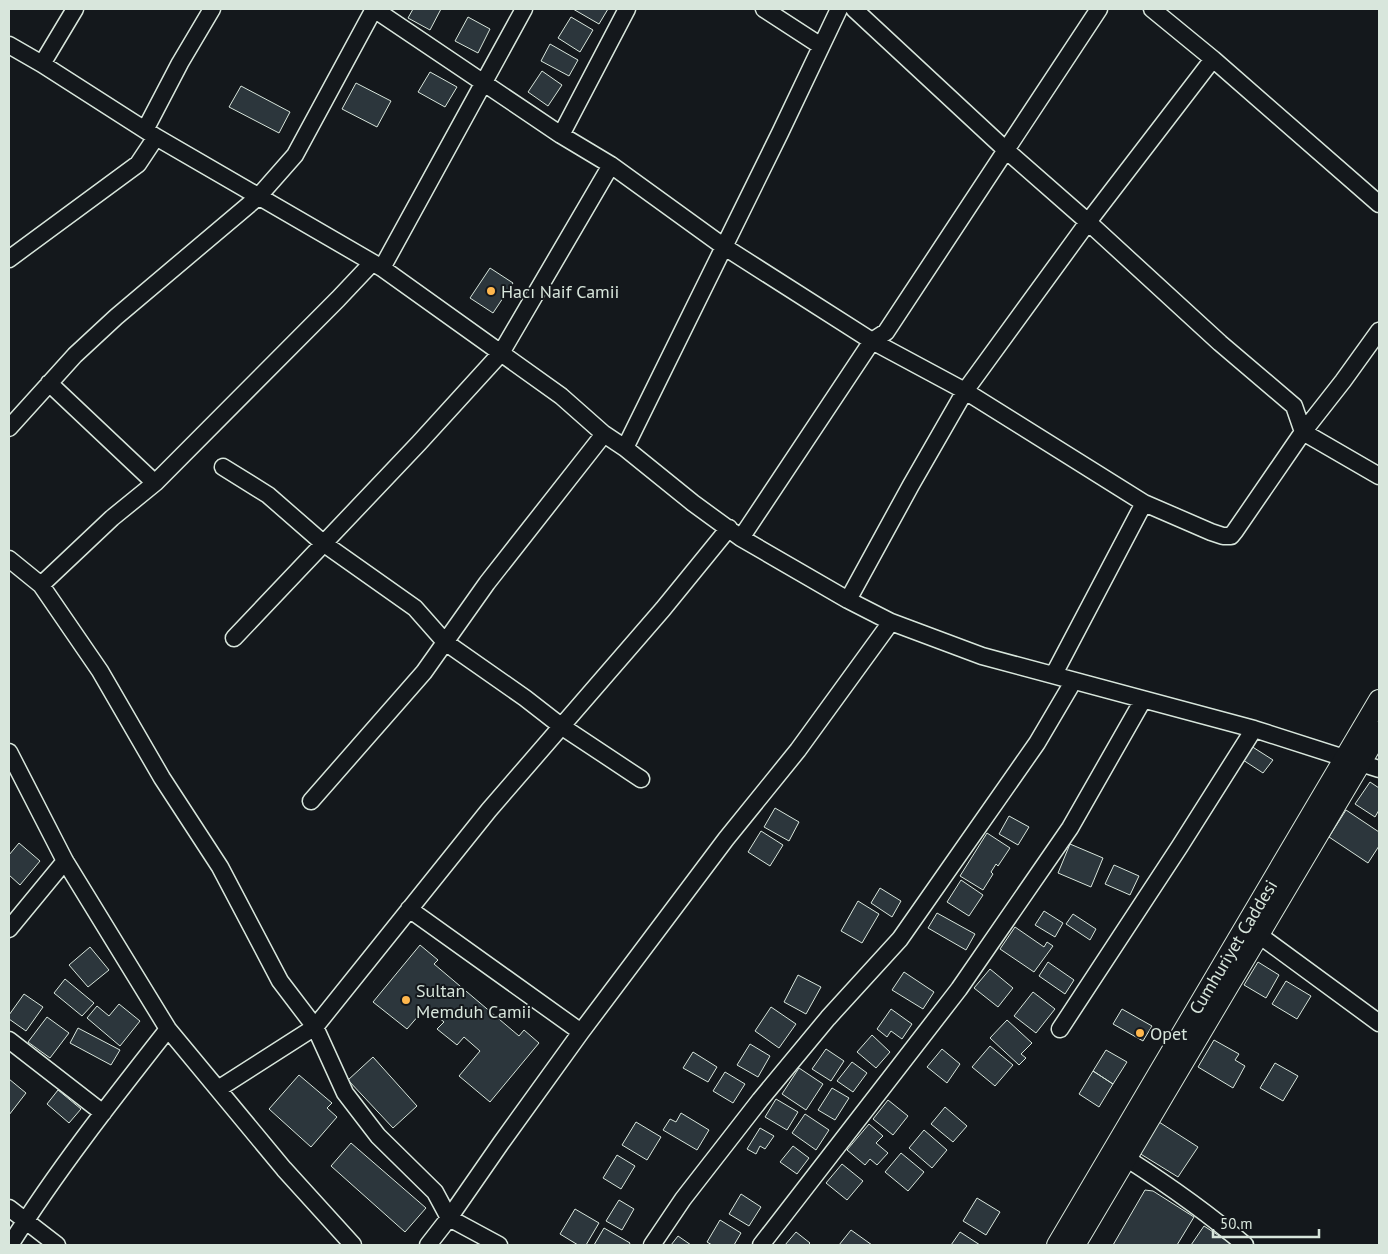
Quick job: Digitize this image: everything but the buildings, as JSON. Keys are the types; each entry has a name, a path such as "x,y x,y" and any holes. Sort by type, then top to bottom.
{"main road":[{"name":"Cumhuriyet Caddesi","path":"1057,1245 1362,764 1379,700"},
{"name":"Cumhuriyet Caddesi","path":"1075,1245 1362,764 1379,732"}],"street":[{"path":"42,64 75,9"},
{"path":"9,259 138,164 180,63 212,9"},
{"path":"9,428 75,354 258,197 295,155 374,9 561,135 611,165 724,246 872,341 965,391 1144,503 1223,536 1231,536 1235,531 1303,432 1379,331"},
{"path":"41,585 112,518 155,483 338,300 377,266 484,84 524,9"},
{"path":"561,135 627,9"},
{"path":"764,9 821,46"},
{"path":"625,448 839,9"},
{"path":"854,9 1007,151 1220,343 1294,406 1303,432 1379,476"},
{"path":"218,1089 315,1027 489,810 663,609 735,533 791,466 872,341 886,332 1099,9"},
{"path":"1152,9 1213,58 1379,204"},
{"path":"9,45 151,133 377,266 561,396 604,434 735,533 848,600 891,622 982,656 1254,729 1362,764"},
{"path":"848,600 965,391 1088,222 1213,58"},
{"path":"234,638 501,353 611,165"},
{"path":"48,383 155,483"},
{"path":"311,801 424,672 487,584 604,434"},
{"path":"223,466 268,495 323,543 415,608 445,642 525,698 561,726 641,779"},
{"path":"1054,674 1144,503"},
{"path":"9,559 41,585 100,672 162,778 220,866 280,981 315,1027 345,1093 378,1136 435,1192 449,1218 499,1245"},
{"path":"428,1245 581,1032 726,839 798,750 891,622"},
{"path":"652,1245 683,1199 760,1100 828,1018 900,940 1037,744 1074,682"},
{"path":"761,1245 965,981 1070,828 1143,700"},
{"path":"1060,1029 1254,729"},
{"path":"9,752 65,860 168,1029 284,1169 353,1245"},
{"path":"9,929 65,860"},
{"path":"409,909 581,1032"},
{"path":"1259,935 1379,1023"},
{"path":"10,1245 25,1221 103,1113 168,1029"},
{"path":"9,1040 103,1113"},
{"path":"1126,1158 1171,1186 1246,1245"},
{"path":"9,1208 57,1245"}],"place":[{"name":"Hacı Naif Camii","path":"491,291"},
{"name":"Sultan Memduh Camii","path":"406,1000"},
{"name":"Opet","path":"1140,1033"}]}
